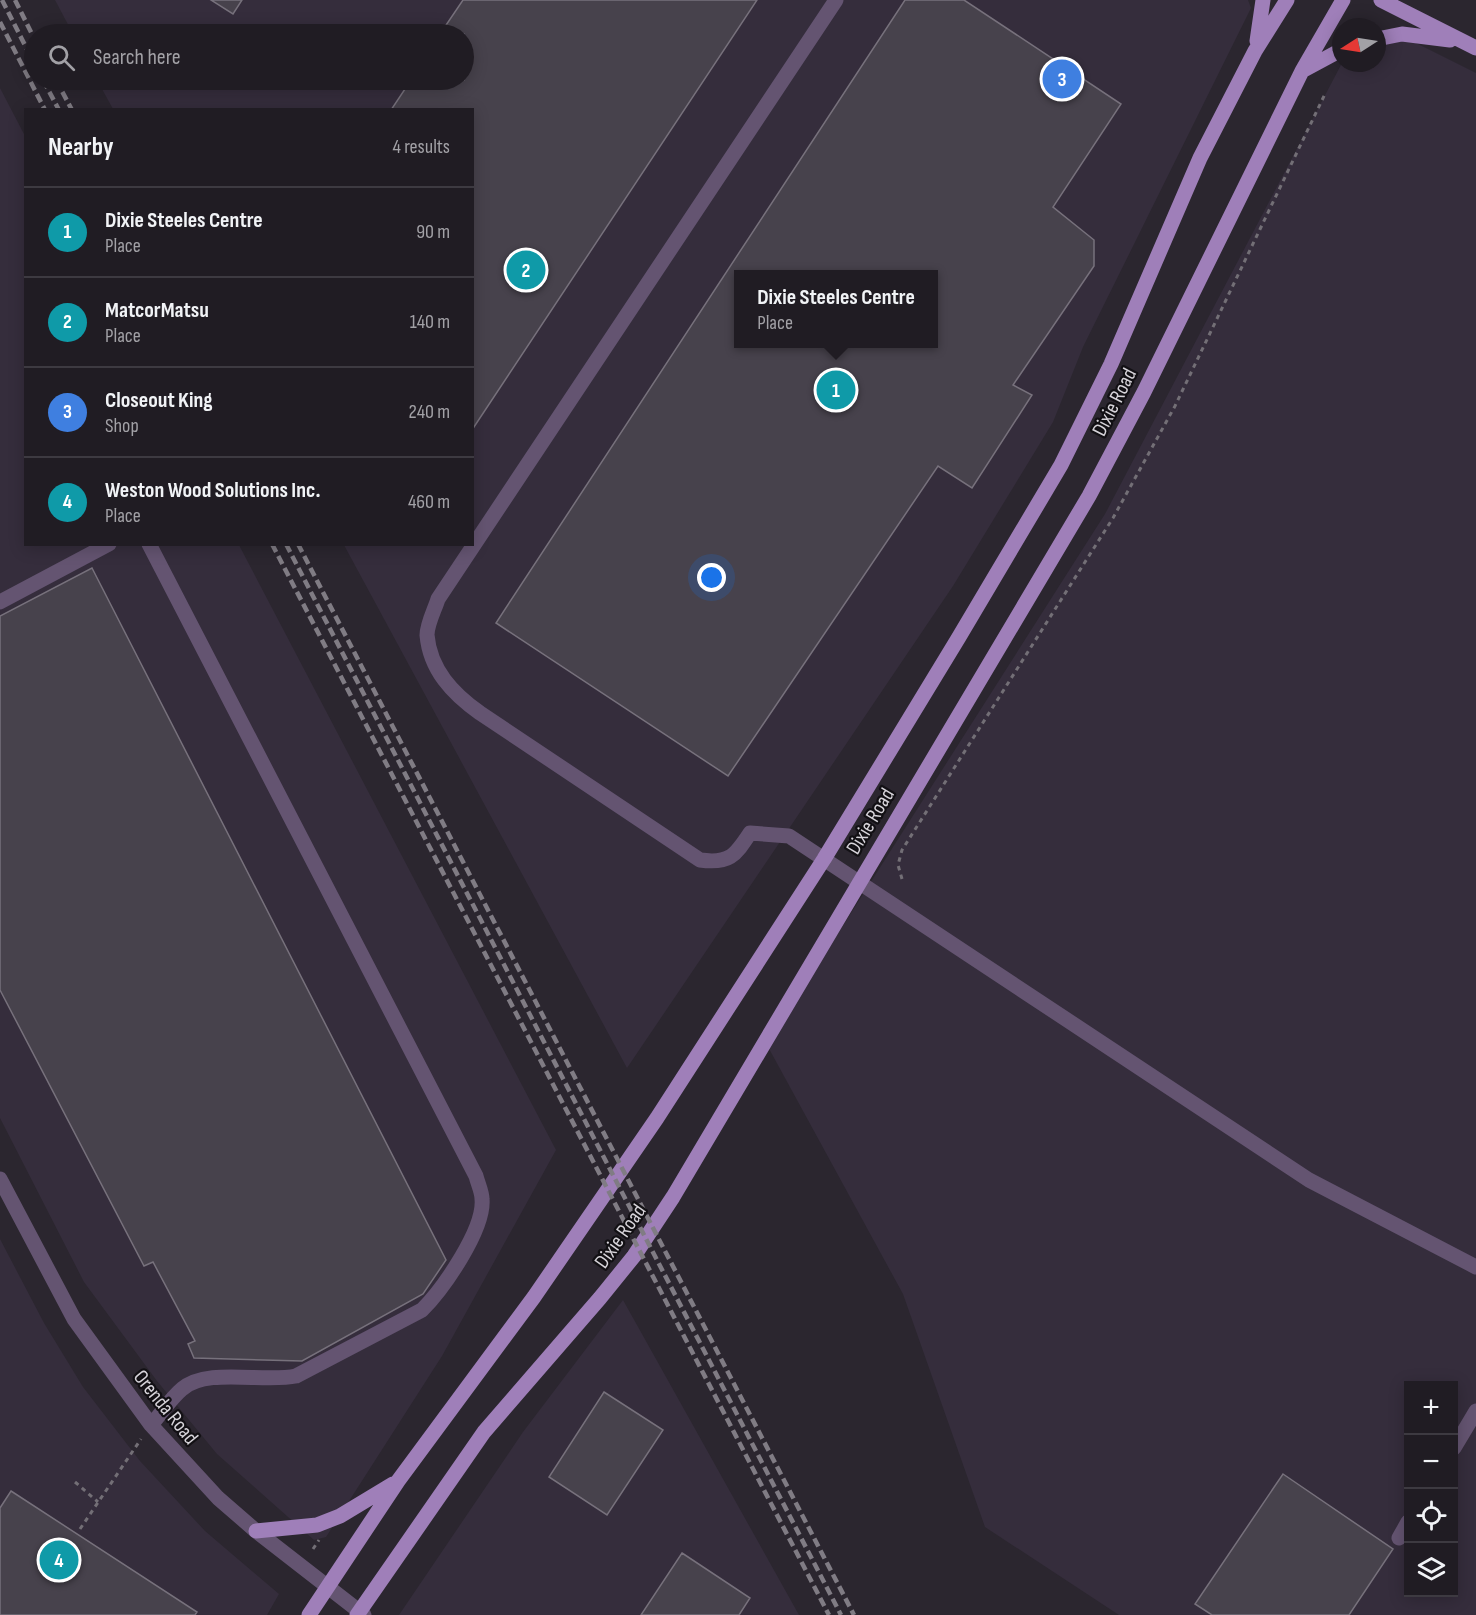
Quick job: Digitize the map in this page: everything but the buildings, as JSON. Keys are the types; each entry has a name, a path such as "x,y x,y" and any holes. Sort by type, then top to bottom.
{"main road":[{"path":"1255,51 1263,0"},
{"name":"Dixie Road","path":"309,1615 398,1481 585,1225 824,859 1061,465 1111,364 1200,158 1255,51 1287,0"},
{"name":"Dixie Road","path":"360,1614 484,1432 634,1256 673,1197 1089,496 1144,392 1302,71 1343,0"},
{"path":"1381,0 1469,45"},
{"path":"1386,37 1402,34 1469,45"},
{"path":"1302,71 1332,55"},
{"path":"256,1531 317,1525 340,1516 398,1481"}],"street":[{"path":"474,545 836,0"},
{"path":"0,602 105,546"},
{"path":"150,546 476,1176 482,1200 478,1225 436,1296 422,1310 296,1376 277,1380 210,1377 195,1381 182,1389 151,1425"},
{"path":"473,546 438,599 427,633 437,671 456,696 700,860 716,862 735,856 750,833 789,836 1309,1180 1476,1267"},
{"name":"Orenda Road","path":"0,1179 74,1319 151,1425 218,1498 360,1614"},
{"path":"1458,1441 1476,1411"},
{"path":"1399,1538 1404,1529"}],"path":[{"path":"902,879 898,865 902,850 1113,519 1174,406 1325,94"},
{"path":"80,1529 151,1425"},
{"path":"75,1482 98,1502"},
{"path":"313,1549 319,1540"}],"shaded area":[{"path":"55,0 1248,0 1251,8 1083,347 1053,422 953,586 627,1068 345,546 474,546 474,108 112,108 103,90 474,90 474,24 68,24"},
{"path":"1396,33 1476,73 1476,1615 1119,1615 985,1527 903,1294 767,1045 1105,514 1337,72 1386,72 1386,36"},
{"path":"0,88 24,134 24,546 240,546 556,1150 442,1356 326,1537 314,1540 217,1454 157,1381 84,1282 0,1118"},
{"path":"0,1239 44,1323 83,1387 140,1461 205,1531 279,1594 267,1615 0,1615"},
{"path":"623,1300 799,1615 399,1615 523,1432"}],"railway":[{"path":"2,0 24,43"},
{"path":"15,0 27,24"},
{"path":"0,22 24,69"},
{"path":"35,90 44,108"},
{"path":"48,90 58,108"},
{"path":"61,90 71,108"},
{"path":"273,546 829,1615"},
{"path":"287,546 841,1615"},
{"path":"299,546 854,1615"}],"place":[{"name":"Closeout King","path":"1062,79"},
{"name":"MatcorMatsu","path":"526,270"},
{"name":"Dixie Steeles Centre","path":"836,390"},
{"name":"Weston Wood Solutions Inc.","path":"59,1560"}]}
